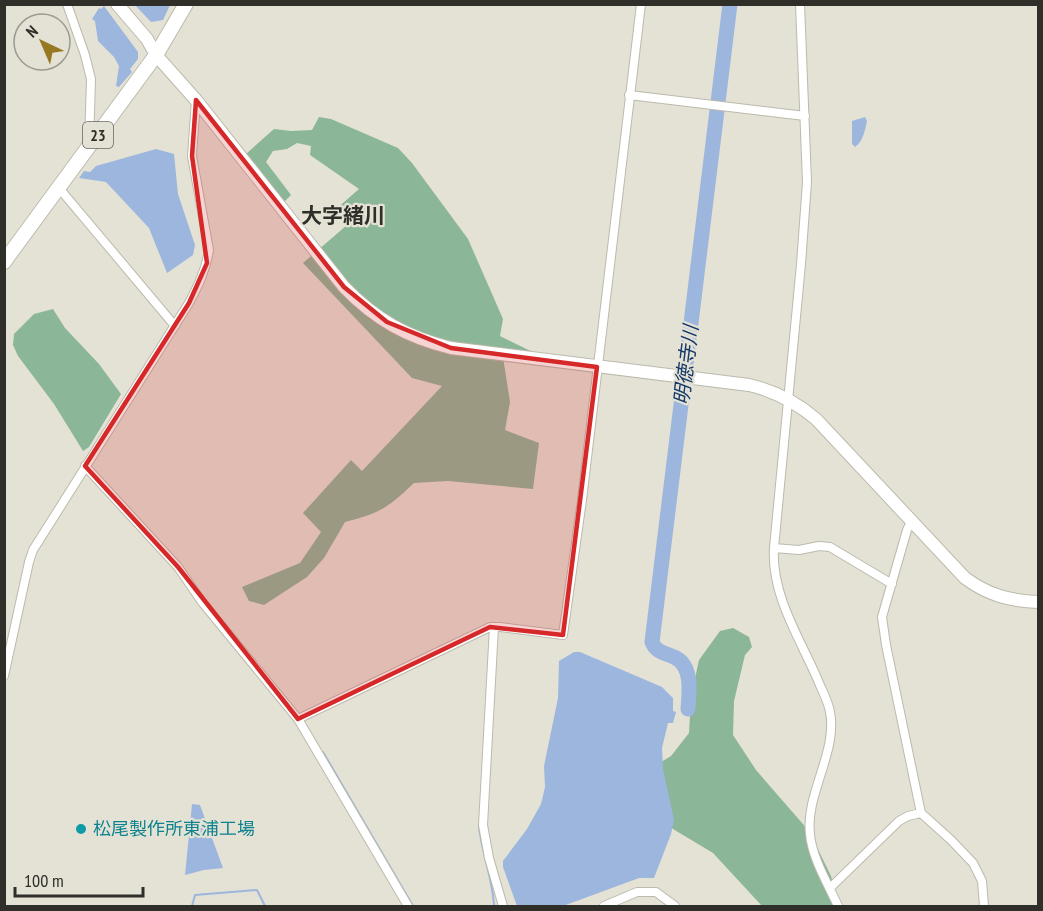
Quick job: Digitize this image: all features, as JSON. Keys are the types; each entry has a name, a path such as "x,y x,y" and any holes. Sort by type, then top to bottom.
{"main road":[{"name":"23","path":"4,262 156,55 186,4"}],"street":[{"path":"67,4 91,79 89,149"},
{"path":"117,4 344,287 363,307 413,337 452,348 749,385 788,398 816,419 911,522 974,585 1007,599 1038,602"},
{"path":"298,719 484,630 494,627 563,635 641,4"},
{"path":"800,4 807,182 774,548 774,572 778,589 830,709 832,729 809,825 812,843 838,906"},
{"path":"629,95 805,116"},
{"path":"4,676 31,556 85,466 175,326 199,285 207,263 209,250 192,156 196,100"},
{"path":"59,188 175,326"},
{"path":"85,466 178,567 202,602 298,719 408,906"},
{"path":"911,522 882,617 902,729 921,813 973,863 982,881 984,906"},
{"path":"774,548 799,550 819,546 830,547 892,584"},
{"path":"494,627 483,825 489,858 504,906"},
{"path":"830,888 899,821 921,813"},
{"path":"604,906 637,892 657,892 675,906"}],"highlighted area":[{"path":"196,100 344,287 387,322 451,348 597,367 563,635 490,627 298,719 178,567 85,466 189,303 207,263 192,156"}],"green space":[{"path":"319,117 331,119 398,148 412,163 468,239 503,319 500,336 545,358 503,357 510,402 505,430 539,443 533,489 448,481 414,483 383,508 367,516 345,522 324,558 307,577 264,605 249,601 242,587 300,563 321,532 303,513 351,460 362,471 442,386 412,378 303,263 347,225 336,209 359,189 310,155 311,146 297,143 287,149 273,151 266,162 291,195 284,202 246,154 274,129 312,130"},
{"path":"53,309 65,328 99,364 121,394 89,447 83,451 54,404 18,356 13,345 14,334 34,314"},
{"path":"733,628 749,637 752,647 745,655 734,701 733,735 756,770 809,831 831,876 839,906 762,906 713,853 673,829 651,807 643,773 671,756 689,733 691,697 699,660 720,631"}],"water":[{"path":"135,5 170,5 163,20 151,22"},
{"path":"104,6 138,52 138,59 130,69 132,72 119,87 116,86 119,66 114,57 98,41 95,21 92,19 99,8"},
{"path":"865,117 867,121 863,136 855,147 852,144 852,121"},
{"path":"156,149 174,154 178,194 195,245 193,255 167,273 149,228 106,182 79,178 84,171 90,172 96,166"},
{"path":"574,652 580,652 662,687 673,698 673,711 676,712 673,723 668,723 662,748 663,769 674,820 671,834 654,878 639,878 563,906 517,906 503,861 527,829 541,804 545,787 544,766 558,698 559,661"},
{"path":"192,804 200,805 223,868 185,875"}],"waterway":[{"name":"明徳寺川","path":"688,709 689,681 685,668 676,658 662,652 652,642 730,4"},
{"path":"323,752 413,906"},
{"path":"479,827 494,906"},
{"path":"192,906 195,895 257,890 265,906"}],"place":[{"name":"松尾製作所東浦工場","path":"81,829"}],"district":[{"name":"大字緒川","path":"343,216"}]}
